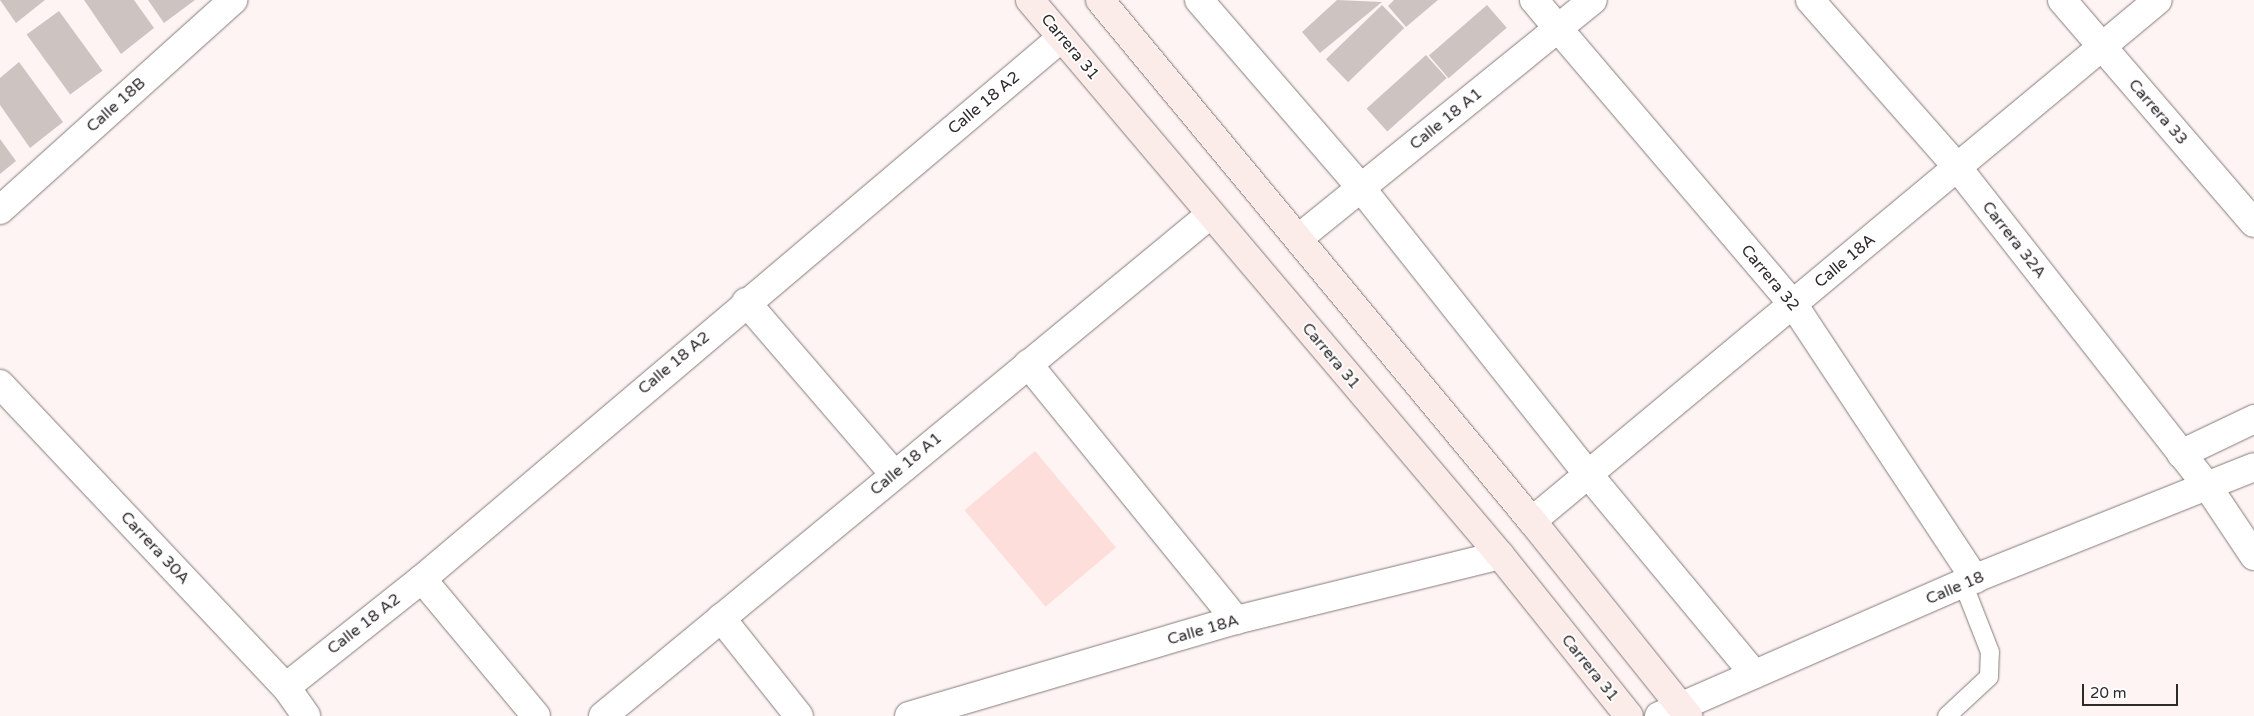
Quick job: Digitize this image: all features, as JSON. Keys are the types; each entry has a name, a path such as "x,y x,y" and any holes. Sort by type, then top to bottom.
{"main road":[{"name":"Carrera 31","path":"1030,0 1500,555 1629,716"},
{"path":"1100,0 1532,521 1675,712"}],"street":[{"name":"Calle 18B","path":"0,210 233,0"},
{"path":"1199,0 1361,188 1588,474 1754,674"},
{"name":"Carrera 32","path":"1534,0 1793,304 1969,581"},
{"name":"Calle 18 A1","path":"1299,238 1593,0"},
{"name":"Carrera 32A","path":"1810,0 1957,167 2208,487"},
{"name":"Carrera 33","path":"2062,0 2254,222"},
{"name":"Calle 18A","path":"1532,521 2158,0"},
{"name":"Calle 18 A2","path":"286,687 422,579 746,302 1061,38"},
{"name":"Calle 18 A1","path":"603,716 1211,214"},
{"path":"746,302 894,474"},
{"path":"1028,364 1236,620"},
{"name":"Carrera 30A","path":"0,384 286,687 306,716"},
{"path":"2181,454 2254,419"},
{"name":"Calle 18","path":"1675,712 1754,674 1969,581 2254,467"},
{"path":"2208,487 2254,556"},
{"name":"Calle 18A","path":"909,716 1236,620 1500,555"},
{"path":"422,579 536,716"},
{"path":"721,618 799,716"}],"lane":[{"path":"1947,716 1989,677 1990,652 1969,581"}],"shaded area":[{"path":"1035,451 1116,548 1046,607 965,510"}],"building":[{"path":"0,0 45,0 16,23"},
{"path":"84,0 134,0 154,28 121,54"},
{"path":"148,0 195,0 164,23"},
{"path":"1337,0 1382,2 1320,53 1302,32"},
{"path":"1394,0 1438,0 1406,27 1388,6"},
{"path":"1382,5 1404,28 1348,82 1326,59"},
{"path":"1487,5 1507,28 1449,78 1429,56"},
{"path":"59,11 102,71 70,94 27,35"},
{"path":"1426,55 1447,78 1387,132 1367,109"},
{"path":"19,62 63,122 30,148 0,105 0,78"},
{"path":"0,139 16,161 0,174"}]}
